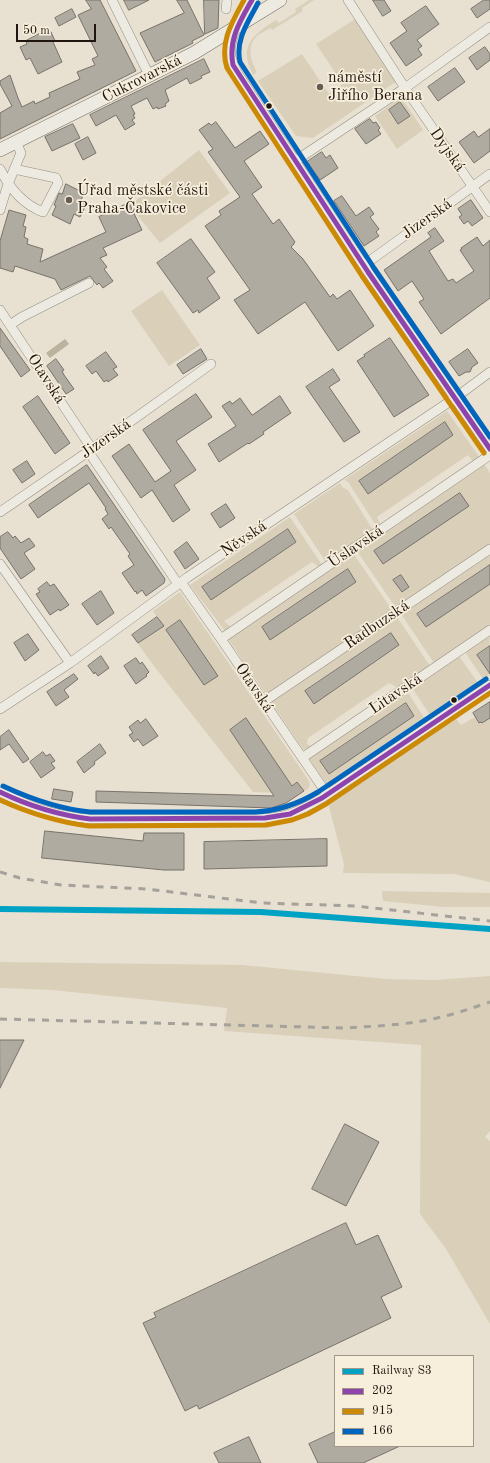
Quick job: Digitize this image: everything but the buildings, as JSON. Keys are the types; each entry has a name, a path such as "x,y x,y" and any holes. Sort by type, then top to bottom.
{"street":[{"path":"112,0 149,75"},
{"path":"252,0 238,26 230,48 230,57 233,65 364,264 490,448"},
{"name":"Cukrovarská","path":"0,150 194,53 280,0"},
{"path":"348,0 405,88"},
{"path":"295,161 405,88 490,27"},
{"name":"Dyjská","path":"405,88 490,212"},
{"path":"0,210 8,184 21,153 16,142"},
{"path":"0,168 14,192 43,212 58,183 56,178 14,169"},
{"name":"Jizerská","path":"364,264 490,174"},
{"path":"10,325 22,317 89,284"},
{"name":"Otavská","path":"0,310 90,450 179,583 221,639 327,794"},
{"name":"Jizerská","path":"0,512 211,364"},
{"name":"Něvská","path":"0,709 70,663 179,583 455,398 490,372"},
{"name":"Úslavská","path":"221,639 490,455"},
{"name":"Radbuzská","path":"263,702 490,549"},
{"path":"0,564 70,663"},
{"name":"Litavská","path":"302,758 490,630"},
{"path":"0,792 22,803 47,812 69,817 112,820 270,818 301,810 490,685"}],"shaded area":[{"path":"309,0 314,0 302,8 303,11 272,30 271,28 257,36 254,40 251,49 251,59 257,72 253,75 247,56 250,42 268,25 276,20 279,23 296,12 295,9"},
{"path":"355,19 359,21 397,81 313,138 296,136 258,81 302,54 329,94 343,84 316,44"},
{"path":"401,97 423,130 397,149 375,116","holes":["400,102 410,116 398,124 389,110"]},
{"path":"199,150 230,193 160,243 130,205"},
{"path":"162,290 200,345 169,366 131,311"},
{"path":"65,339 69,344 50,358 46,353"},
{"path":"447,411 480,458 473,462 468,455 377,517 381,525 377,527 348,482 344,480","holes":["444,422 453,435 368,494 359,481"]},
{"path":"484,464 490,473 490,544 396,608 357,551","holes":["402,577 409,587 402,592 394,580"]},
{"path":"340,483 342,487 348,490 373,530 326,562 294,514"},
{"path":"290,517 322,565 319,567 312,562 224,621 231,627 225,631 190,585","holes":["287,529 296,542 211,600 202,587"]},
{"path":"353,553 392,610 273,691 265,693 228,639","holes":["348,570 356,582 270,640 262,627"]},
{"path":"490,554 490,565 417,614 426,627 490,584 490,626 434,663 401,614"},
{"path":"180,592 309,781 309,788 307,790 304,791 297,782 282,793 253,792 157,670 127,629 138,643 163,627 153,611","holes":["180,620 217,676 204,685 166,630","246,719 286,777 269,788 230,730"]},
{"path":"397,617 430,666 398,688 389,683 308,738 307,744 311,746 307,749 303,749 271,702","holes":["390,633 399,646 314,704 305,691"]},
{"path":"490,635 489,646 477,655 486,667 490,665 490,674 483,679 465,652"},
{"path":"459,656 478,683 430,715 412,688"},
{"path":"407,691 425,719 327,785 309,758","holes":["405,703 414,716 329,774 320,761"]},
{"path":"475,717 479,723 482,723 490,718 490,882 454,874 343,873 344,864 328,803 456,719 461,725"},
{"path":"382,891 490,893 490,907 444,907 383,901"},
{"path":"0,962 243,965 386,979 435,980 490,976 490,1131 485,1137 490,1141 490,1324 446,1249 420,1214 421,1045 224,1031 227,1008 52,990 0,988"}],"railway":[{"path":"0,872 20,878 61,885 147,889 262,903 356,906 490,921"},
{"path":"0,1019 345,1028 391,1025 426,1020 450,1015 490,1002"}],"rail line":[{"name":"S3","path":"0,909 261,912 490,929"}],"transit line":[{"name":"915","path":"244,0 228,33 225,50 227,68 362,276 484,453"},
{"name":"202","path":"252,0 236,31 232,47 233,65 368,272 490,449"},
{"name":"166","path":"258,3 243,31 239,46 240,62 374,268 490,437"},
{"name":"166","path":"3,786 45,803 90,812 255,812 280,808 296,803 318,792 486,679"},
{"name":"202","path":"0,792 22,802 44,809 90,819 265,818 290,814 322,798 490,685"},
{"name":"915","path":"0,800 43,816 89,826 266,825 292,820 308,814 326,804 490,693"}],"place":[{"name":"náměstí Jiřího Berana","path":"320,87"},
{"name":"Úřad městské části Praha-Čakovice","path":"69,200"}]}
